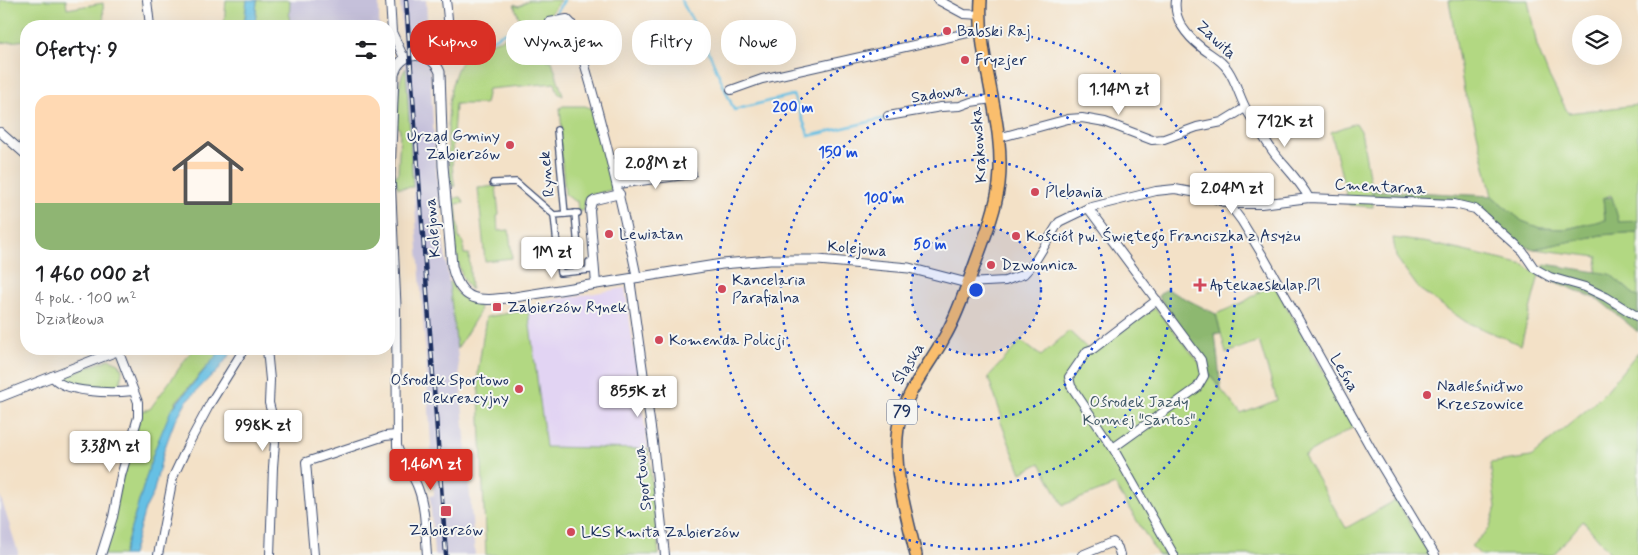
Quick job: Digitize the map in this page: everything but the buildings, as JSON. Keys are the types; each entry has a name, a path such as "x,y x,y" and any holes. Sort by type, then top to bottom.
{"main road":[{"name":"Krakowska","path":"967,283 997,196 1000,172 998,138 981,30 981,0"},
{"name":"Śląska","path":"916,555 898,465 898,427 912,390 945,337 967,283"}],"street":[{"path":"147,0 149,20"},
{"path":"390,0 391,20"},
{"path":"446,0 448,20"},
{"path":"938,0 964,14 981,15"},
{"name":"Zawiła","path":"1176,0 1175,7 1178,19 1187,34 1201,48 1220,60 1228,69 1238,87 1245,108 1275,153 1304,188 1309,198"},
{"path":"731,90 762,79 981,30"},
{"path":"395,38 404,58"},
{"path":"395,72 397,66 404,58 410,56"},
{"name":"Kolejowa","path":"435,65 440,72 442,166 452,266 454,275 461,288 471,297 487,300 726,264 770,260 818,260 908,268 967,283"},
{"name":"Sportowa","path":"585,65 618,184 634,279 665,555"},
{"name":"Sadowa","path":"888,116 941,107 960,106 970,102 992,99"},
{"path":"998,138 1068,119 1082,118 1105,122 1152,140 1164,139 1197,127 1222,122 1245,108"},
{"name":"Rynek","path":"557,130 565,214"},
{"path":"0,132 20,150"},
{"path":"618,184 692,174 689,164"},
{"path":"493,183 516,182 554,215 560,273 590,270 589,262"},
{"name":"Cmentarna","path":"967,283 1005,281 1024,274 1034,263 1059,222 1088,208 1156,191 1175,190 1203,194 1229,204 1261,204 1309,198 1454,204 1475,209 1523,252 1534,268 1550,277 1585,287 1606,297 1638,317"},
{"path":"596,284 590,210 592,202 620,194"},
{"name":"Leśna","path":"1229,204 1241,220 1373,452 1436,555"},
{"path":"1088,208 1201,360 1204,376 1197,388 1114,448"},
{"path":"554,215 576,213 580,248 580,271"},
{"path":"542,258 547,255 558,254"},
{"path":"1157,300 1093,349 1087,351 1069,377 1070,386 1114,448 1174,555"},
{"path":"395,346 397,373 396,435 399,454 418,487 423,504 427,555"},
{"path":"0,397 107,355"},
{"path":"101,555 113,517 120,476 138,417 138,402 122,355"},
{"path":"158,555 173,477 188,443 240,355"},
{"path":"268,355 270,380 268,403 276,430 270,555"},
{"path":"52,376 58,383 71,387 106,393 133,391"},
{"path":"314,555 306,462 385,436 396,435"},
{"path":"1082,555 1113,542 1118,548 1120,555"}],"shaded area":[{"path":"290,0 379,0 379,20 289,20"},
{"path":"400,0 426,0 427,20 410,20 410,65 430,65 435,158 460,379 475,555 434,555 430,496 434,495"},
{"path":"625,288 648,449 546,447 528,310 547,308 547,301"},
{"path":"0,495 18,552 18,555 0,555"}],"green space":[{"path":"0,0 66,0 67,9 103,3 104,20 20,20 20,41 0,43"},
{"path":"226,0 247,0 245,20 224,20"},
{"path":"257,0 290,0 289,20 255,20"},
{"path":"529,0 560,0 546,20 520,20 514,4 519,6"},
{"path":"1449,0 1528,0 1537,46 1548,74 1568,113 1638,105 1638,221 1619,223 1611,195 1603,198 1605,220 1566,229 1540,228 1522,221 1492,196 1474,120 1464,91"},
{"path":"506,37 506,65 553,65 563,96 558,93 555,83 488,89 485,104 455,104 452,156 455,187 450,184 448,134 450,96 454,79 460,65 496,65 496,41"},
{"path":"406,68 413,187 398,188 395,176 398,175 400,130 396,125 399,87"},
{"path":"563,106 585,106 593,109 612,183 611,190 587,196 584,199 583,211 578,211 577,201 574,201 565,194 559,133 562,132 560,108"},
{"path":"1356,123 1361,131 1373,207 1349,205 1331,132"},
{"path":"496,186 499,215 497,216 498,231 509,230 512,258 485,261 478,188"},
{"path":"1372,190 1492,196 1522,221 1540,228 1566,229 1605,220 1603,198 1612,197 1619,222 1638,221 1638,232 1601,235 1534,249 1520,245 1478,207 1462,201 1373,198"},
{"path":"462,198 464,203 456,204 459,238 463,242 464,254 469,254 471,290 465,282 455,247 452,199"},
{"path":"1638,232 1638,298 1610,274 1596,273 1598,257 1534,249 1601,235"},
{"path":"1393,238 1429,243 1524,265 1539,275 1521,345 1466,322 1419,289 1396,257"},
{"path":"1545,264 1610,274 1638,298 1638,332 1599,300 1539,275"},
{"path":"451,282 462,298 480,305 479,313 457,349 449,283"},
{"name":"Ośrodek Jazdy Konnej \"Santos\"","path":"1273,283 1355,426 1304,456 1346,528 1396,500 1430,555 1158,555 1115,485 1063,505 1040,463 1021,473 1000,420 1002,417 988,377 1021,341 1041,356 1069,331 1092,351 1155,308 1241,414 1277,400 1259,341 1226,353 1216,314 1244,302"},
{"path":"1166,289 1216,314 1221,334 1215,333 1221,389 1206,370 1205,360 1158,296"},
{"path":"528,310 546,447 648,449 659,555 486,555 478,372 486,317"},
{"path":"1638,352 1638,555 1612,555 1583,521 1553,555 1481,555 1471,546 1489,529 1496,507 1490,463 1531,457 1591,406 1607,390"},
{"path":"189,355 217,355 176,402 154,451 123,555 103,555 121,482 142,411 150,409"},
{"path":"109,359 119,363 122,370 121,381 109,388 85,387 63,379 63,377"}],"water":[{"path":"247,0 257,0 255,20 245,20"},
{"path":"217,355 229,355 215,374 186,402 174,423 164,450 153,494 145,509 132,555 123,555 154,451 171,410"}],"waterway":[{"path":"496,37 553,18 564,0"},
{"path":"681,0 705,43 734,110 793,95 809,136 886,118"}],"railway":[{"path":"406,0 446,555"}],"place":[{"name":"Babski Raj","path":"947,31"},
{"name":"Fryzjer","path":"965,60"},
{"name":"Urząd Gminy Zabierzów","path":"510,145"},
{"name":"Plebania","path":"1035,192"},
{"name":"Lewiatan","path":"609,234"},
{"name":"Kościół pw. Świętego Franciszka z Asyżu","path":"1016,236"},
{"name":"Dzwonnica","path":"991,265"},
{"name":"Aptekaeskulap.Pl","path":"1200,285"},
{"name":"Kancelaria Parafialna","path":"722,289"},
{"name":"Zabierzów Rynek","path":"497,307"},
{"name":"Komenda Policji","path":"659,340"},
{"name":"Ośrodek Sportowo Rekreacyjny","path":"519,389"},
{"name":"Nadleśnictwo Krzeszowice","path":"1427,395"},
{"name":"Zabierzów","path":"446,511"},
{"name":"LKS Kmita Zabierzów","path":"571,532"}]}
